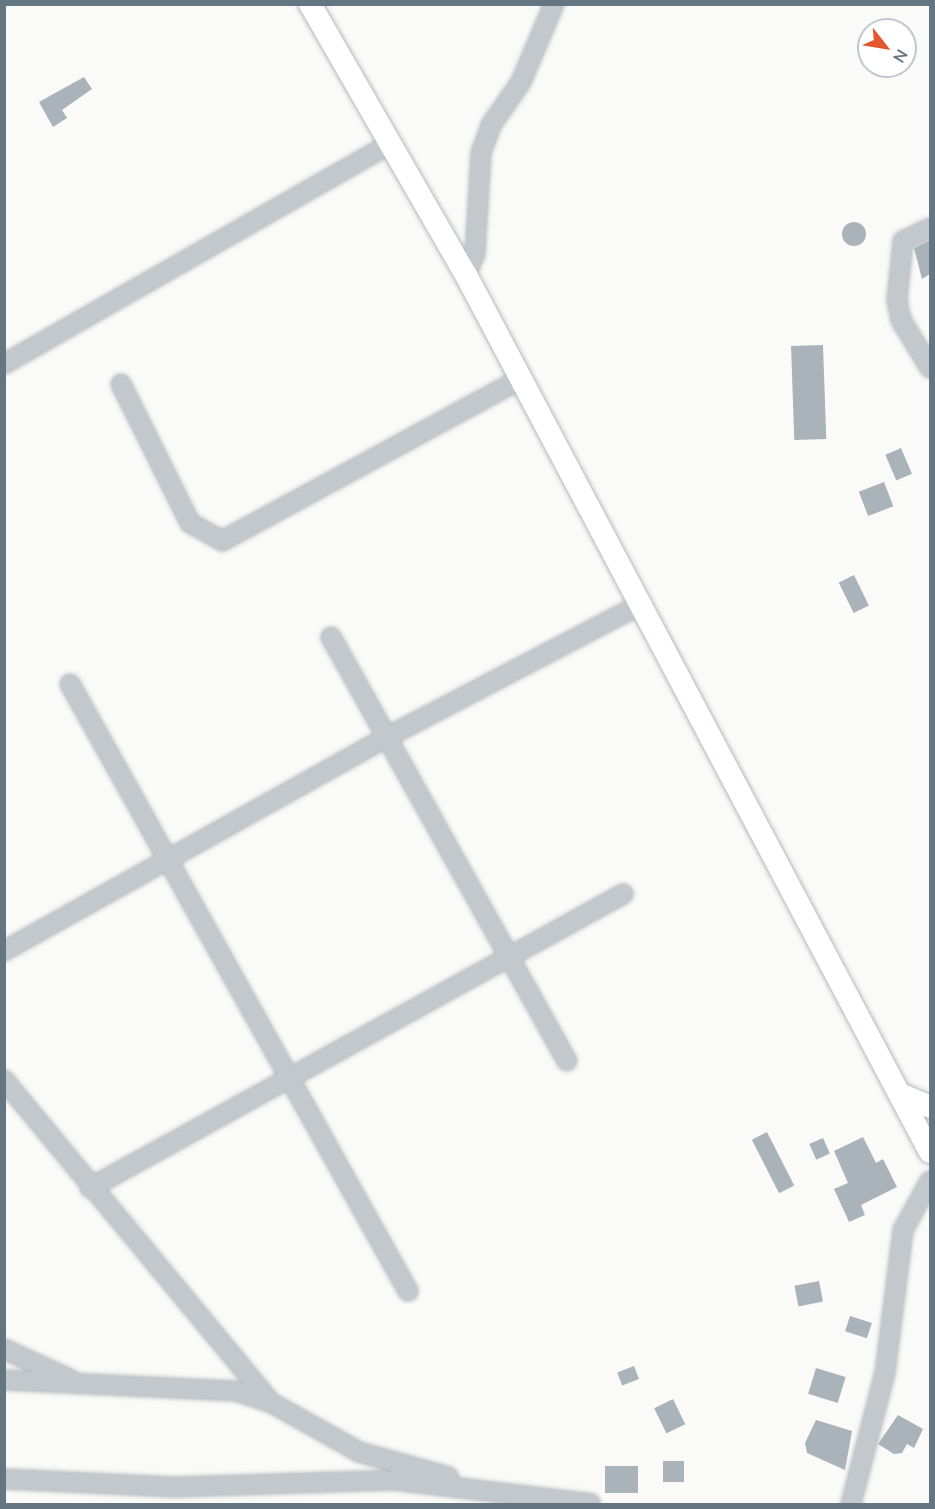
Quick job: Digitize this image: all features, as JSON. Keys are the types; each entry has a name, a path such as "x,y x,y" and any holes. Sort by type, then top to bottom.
{"main road":[{"path":"310,4 466,275 639,605 930,1148"},
{"path":"902,1095 930,1107"}],"street":[{"path":"466,275 475,254 481,153 491,125 529,65 554,4"},
{"path":"4,364 390,144"},
{"path":"930,228 903,241 897,300 900,320 930,368"},
{"path":"121,384 190,524 222,541 520,379"},
{"path":"4,951 387,737 639,605"},
{"path":"331,637 567,1061"},
{"path":"70,684 170,857 408,1291"},
{"path":"90,1188 623,894"},
{"path":"4,1080 90,1188 270,1401"},
{"path":"851,1504 885,1373 903,1230 930,1181"},
{"path":"4,1349 81,1385"},
{"path":"4,1380 81,1385 195,1386 270,1401 359,1452 500,1490"},
{"path":"4,1479 175,1487 393,1480 500,1490 591,1504"}],"building":[{"path":"84,77 92,89 62,110 67,118 53,127 39,102"},
{"path":"854,222 859,223 865,229 865,239 859,245 854,246 849,245 843,239 842,234 843,229 849,223"},
{"path":"930,240 930,274 922,279 914,248"},
{"path":"823,345 826,439 794,440 791,346"},
{"path":"901,448 912,474 896,480 885,455"},
{"path":"884,482 893,506 868,516 859,492"},
{"path":"854,575 869,606 854,613 839,582"},
{"path":"767,1132 794,1185 779,1193 752,1140"},
{"path":"863,1137 876,1163 883,1159 897,1187 861,1205 865,1215 849,1222 834,1189 848,1183 834,1151"},
{"path":"823,1138 830,1154 816,1160 809,1144"},
{"path":"819,1281 823,1302 798,1306 794,1286"},
{"path":"850,1316 872,1323 867,1338 845,1331"},
{"path":"634,1366 639,1379 622,1386 617,1372"},
{"path":"816,1368 846,1377 838,1403 808,1394"},
{"path":"673,1399 685,1424 666,1433 654,1408"},
{"path":"898,1415 923,1429 914,1448 907,1444 902,1453 894,1454 878,1444"},
{"path":"816,1420 852,1431 845,1470 807,1453 805,1443"},
{"path":"663,1461 684,1461 684,1482 663,1482"},
{"path":"605,1466 638,1466 638,1493 605,1493"}]}
